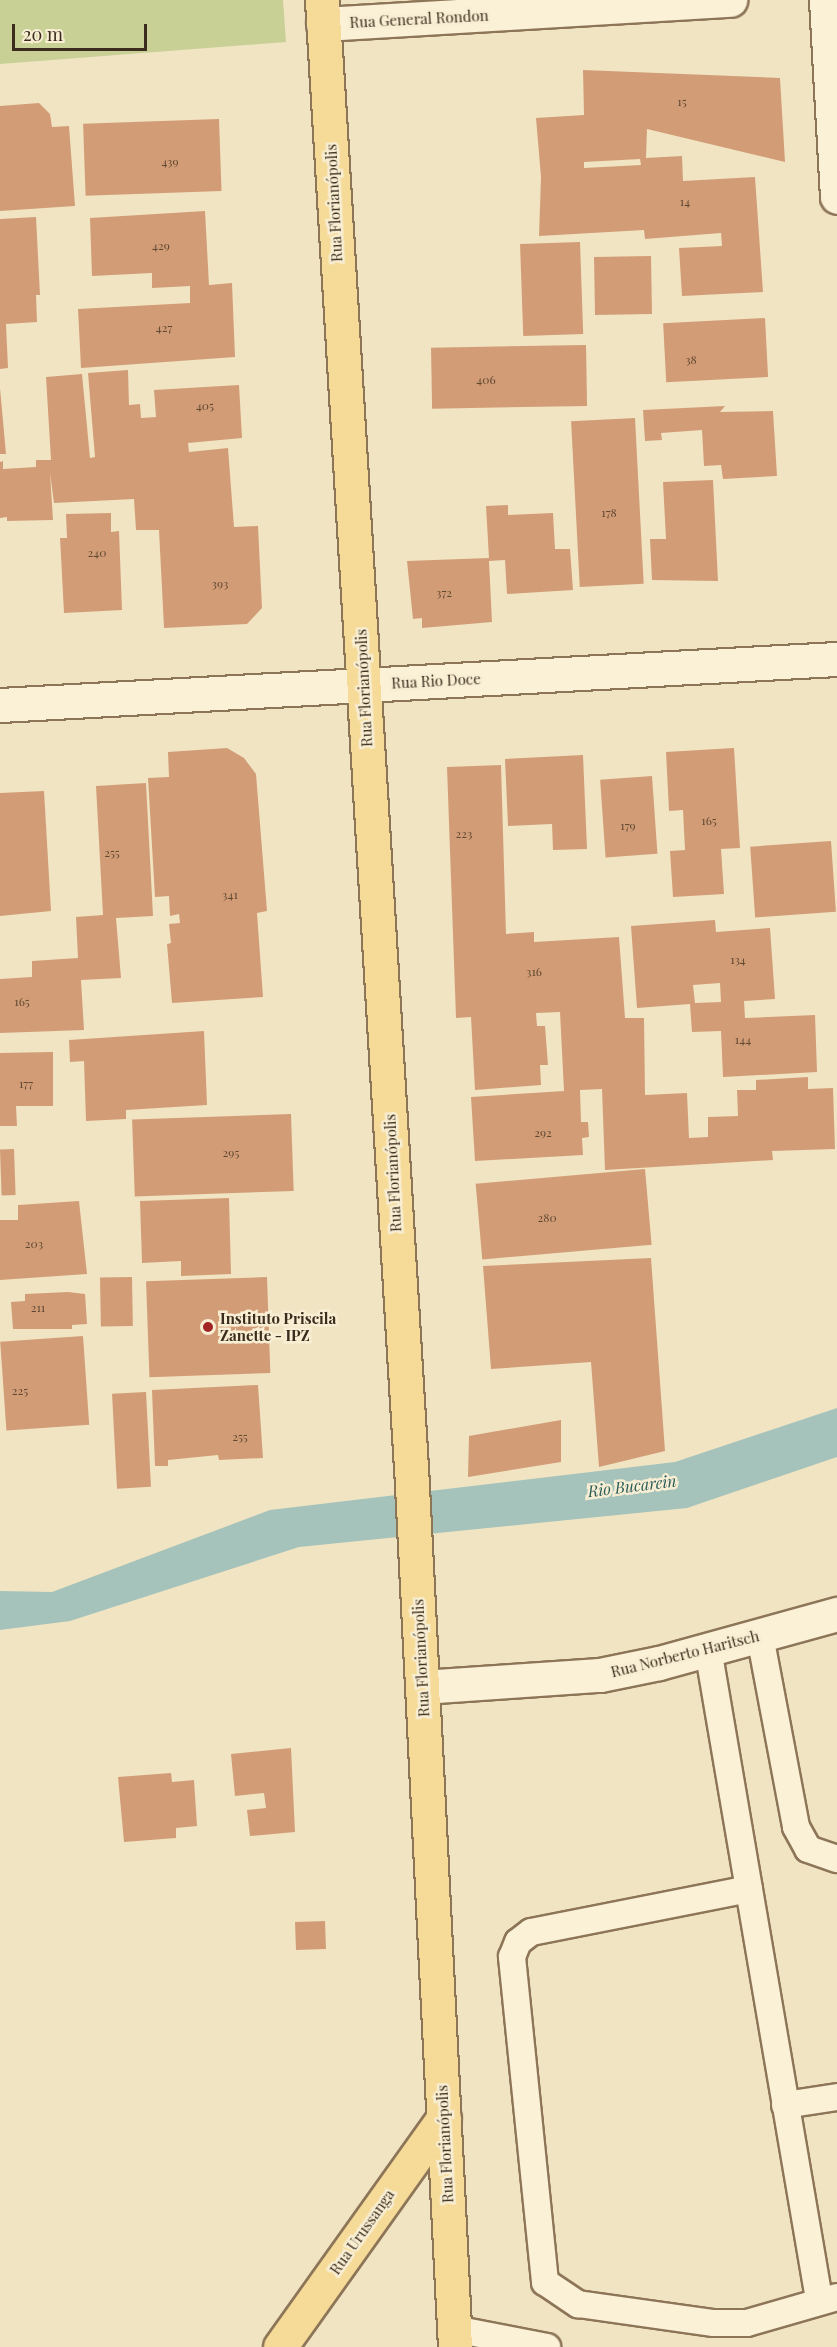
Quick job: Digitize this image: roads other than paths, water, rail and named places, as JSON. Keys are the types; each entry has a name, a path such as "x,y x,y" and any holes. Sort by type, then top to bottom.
{"main road":[{"name":"Rua Florianópolis","path":"323,12 411,1466 454,2338"},
{"name":"Rua Urussanga","path":"280,2347 444,2117"}],"street":[{"name":"Rua General Rondon","path":"323,12 730,0"},
{"path":"826,0 837,197"},
{"name":"Rua Rio Doce","path":"0,705 837,659"},
{"name":"Rua Norberto Haritsch","path":"422,1687 600,1675 760,1636 837,1614"}],"lane":[{"path":"760,1636 796,1827 808,1849 837,1858"},
{"path":"708,1649 749,1889 785,2105 828,2298 747,2323 714,2322 578,2304 545,2282 512,1957 518,1942 531,1932 749,1889"},
{"path":"785,2105 837,2097"},
{"path":"454,2338 547,2347"}],"water":[{"name":"Rio Bucarein","path":"837,1408 837,1457 687,1508 299,1547 70,1621 0,1630 0,1591 52,1592 270,1510 675,1462"}],"place":[{"name":"Instituto Priscila Zanette - IPZ","path":"208,1327"}]}
